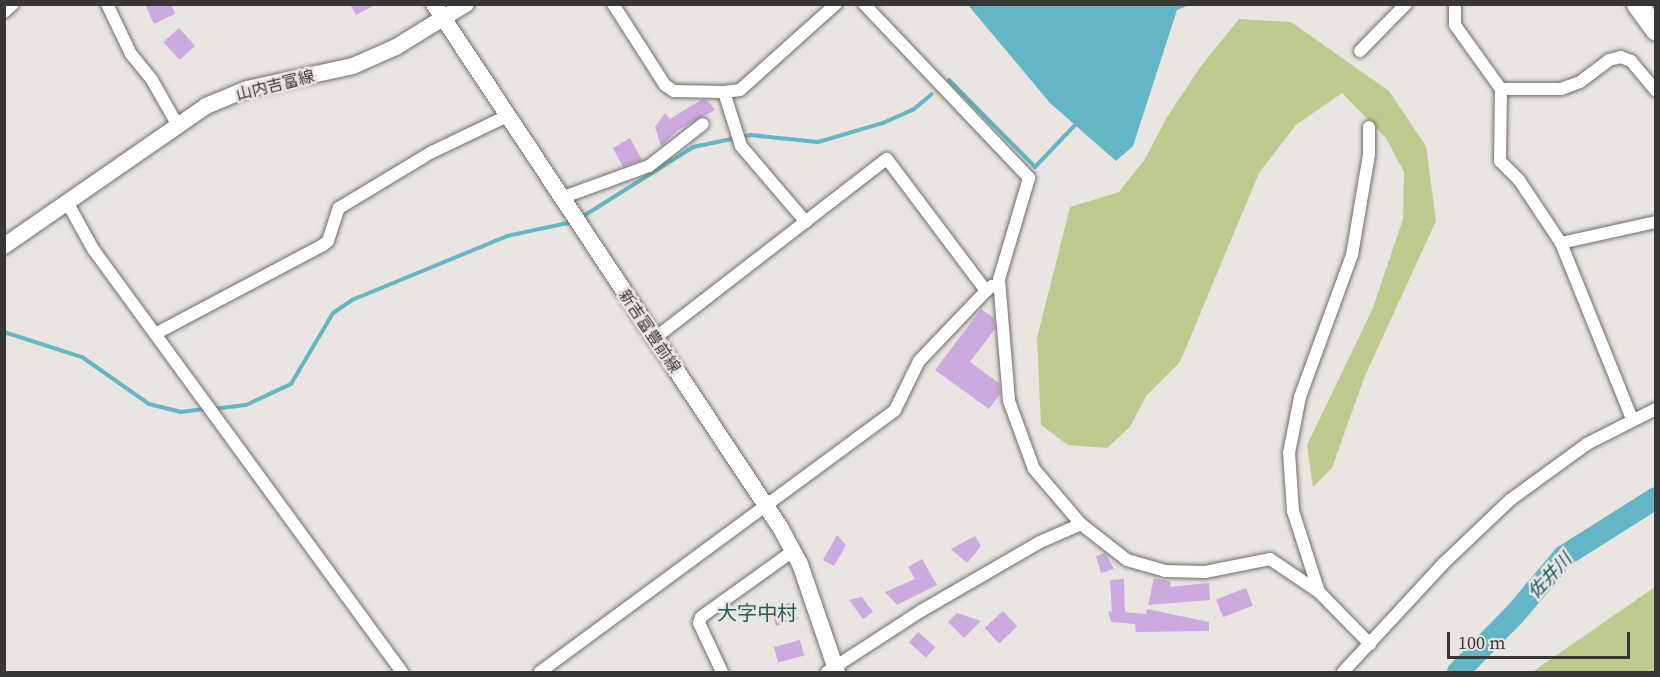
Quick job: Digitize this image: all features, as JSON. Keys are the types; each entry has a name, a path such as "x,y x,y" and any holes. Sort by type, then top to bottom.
{"highway":[{"path":"1637,4 1656,30"}],"main road":[{"name":"山内吉富線","path":"4,246 177,124 247,89 353,66 396,47 438,11 466,4"},
{"name":"新吉富豊前線","path":"438,11 505,117 655,338 766,506 793,551 833,671"}],"street":[{"path":"4,12 13,4"},
{"path":"106,4 131,54 152,80 177,124"},
{"path":"613,4 665,85 674,91 724,92 740,90 836,4"},
{"path":"864,4 1029,178 999,279 1009,401 1034,469 1081,524 1127,560 1165,571 1205,572 1270,559 1319,592 1370,644"},
{"path":"1360,51 1406,4"},
{"path":"1452,5 1455,25 1501,89 1500,161 1519,180 1561,243 1632,419"},
{"path":"1501,89 1561,89 1580,82 1609,60 1621,57 1631,61 1656,91"},
{"path":"724,92 741,146 806,222"},
{"path":"155,334 323,245 328,241 339,208 432,152 505,117"},
{"path":"561,198 649,166 703,124"},
{"path":"1319,592 1293,511 1288,453 1300,397 1352,255 1370,154 1368,128"},
{"path":"655,338 887,159 986,291"},
{"path":"67,202 93,249 402,672"},
{"path":"1561,243 1656,222"},
{"path":"540,672 895,410 920,361 999,279"},
{"path":"1343,672 1445,562 1510,500 1587,444 1632,419 1656,409"},
{"path":"833,671 931,605 1040,542 1081,524"},
{"path":"722,672 699,623 701,617 793,551"}],"green space":[{"path":"1239,19 1291,22 1389,91 1426,146 1436,221 1364,378 1332,468 1313,487 1307,445 1373,308 1403,219 1404,172 1386,138 1342,93 1296,125 1259,173 1180,362 1146,396 1130,427 1107,448 1068,445 1041,425 1037,338 1070,207 1119,192 1145,159 1167,117 1201,66"},
{"path":"1655,587 1655,672 1532,672"}],"water":[{"path":"968,5 1189,5 1177,10 1133,146 1116,161 1050,103"}],"building":[{"path":"145,4 171,4 175,14 154,24"},
{"path":"350,4 376,4 356,15"},
{"path":"179,28 195,46 179,60 163,42"},
{"path":"701,100 707,100 715,110 678,130 661,146 655,127 665,113 670,119"},
{"path":"630,138 642,160 623,167 613,148"},
{"path":"981,309 994,318 995,329 970,362 999,383 1000,394 989,409 935,370"},
{"path":"837,535 846,545 834,566 823,560"},
{"path":"975,536 981,546 967,563 951,549"},
{"path":"1105,553 1114,569 1101,573 1096,556"},
{"path":"922,559 937,585 897,605 885,592 915,579 908,567"},
{"path":"1154,578 1171,582 1170,587 1209,583 1210,600 1148,605"},
{"path":"1124,579 1125,612 1146,614 1147,609 1209,622 1209,631 1136,632 1135,624 1111,622 1108,611 1112,612 1110,580"},
{"path":"1246,588 1253,606 1223,617 1216,599"},
{"path":"862,597 873,612 863,619 849,600"},
{"path":"793,602 798,619 776,626 771,608"},
{"path":"1003,611 1017,626 999,643 985,628"},
{"path":"957,613 981,621 964,638 948,622"},
{"path":"918,632 935,647 926,658 909,643"},
{"path":"800,640 804,655 778,662 774,647"}],"waterway":[{"path":"949,80 1035,167 1078,122"},
{"path":"582,217 693,147 751,135 818,142 883,123 914,109 932,94"},
{"path":"213,409 246,405 291,384 333,313 352,300 507,236 573,222"},
{"path":"4,332 82,357 149,404 180,412 205,409"},
{"name":"佐井川","path":"1458,672 1515,614 1564,556 1656,498"}],"district":[{"name":"大字中村","path":"757,613"}]}
